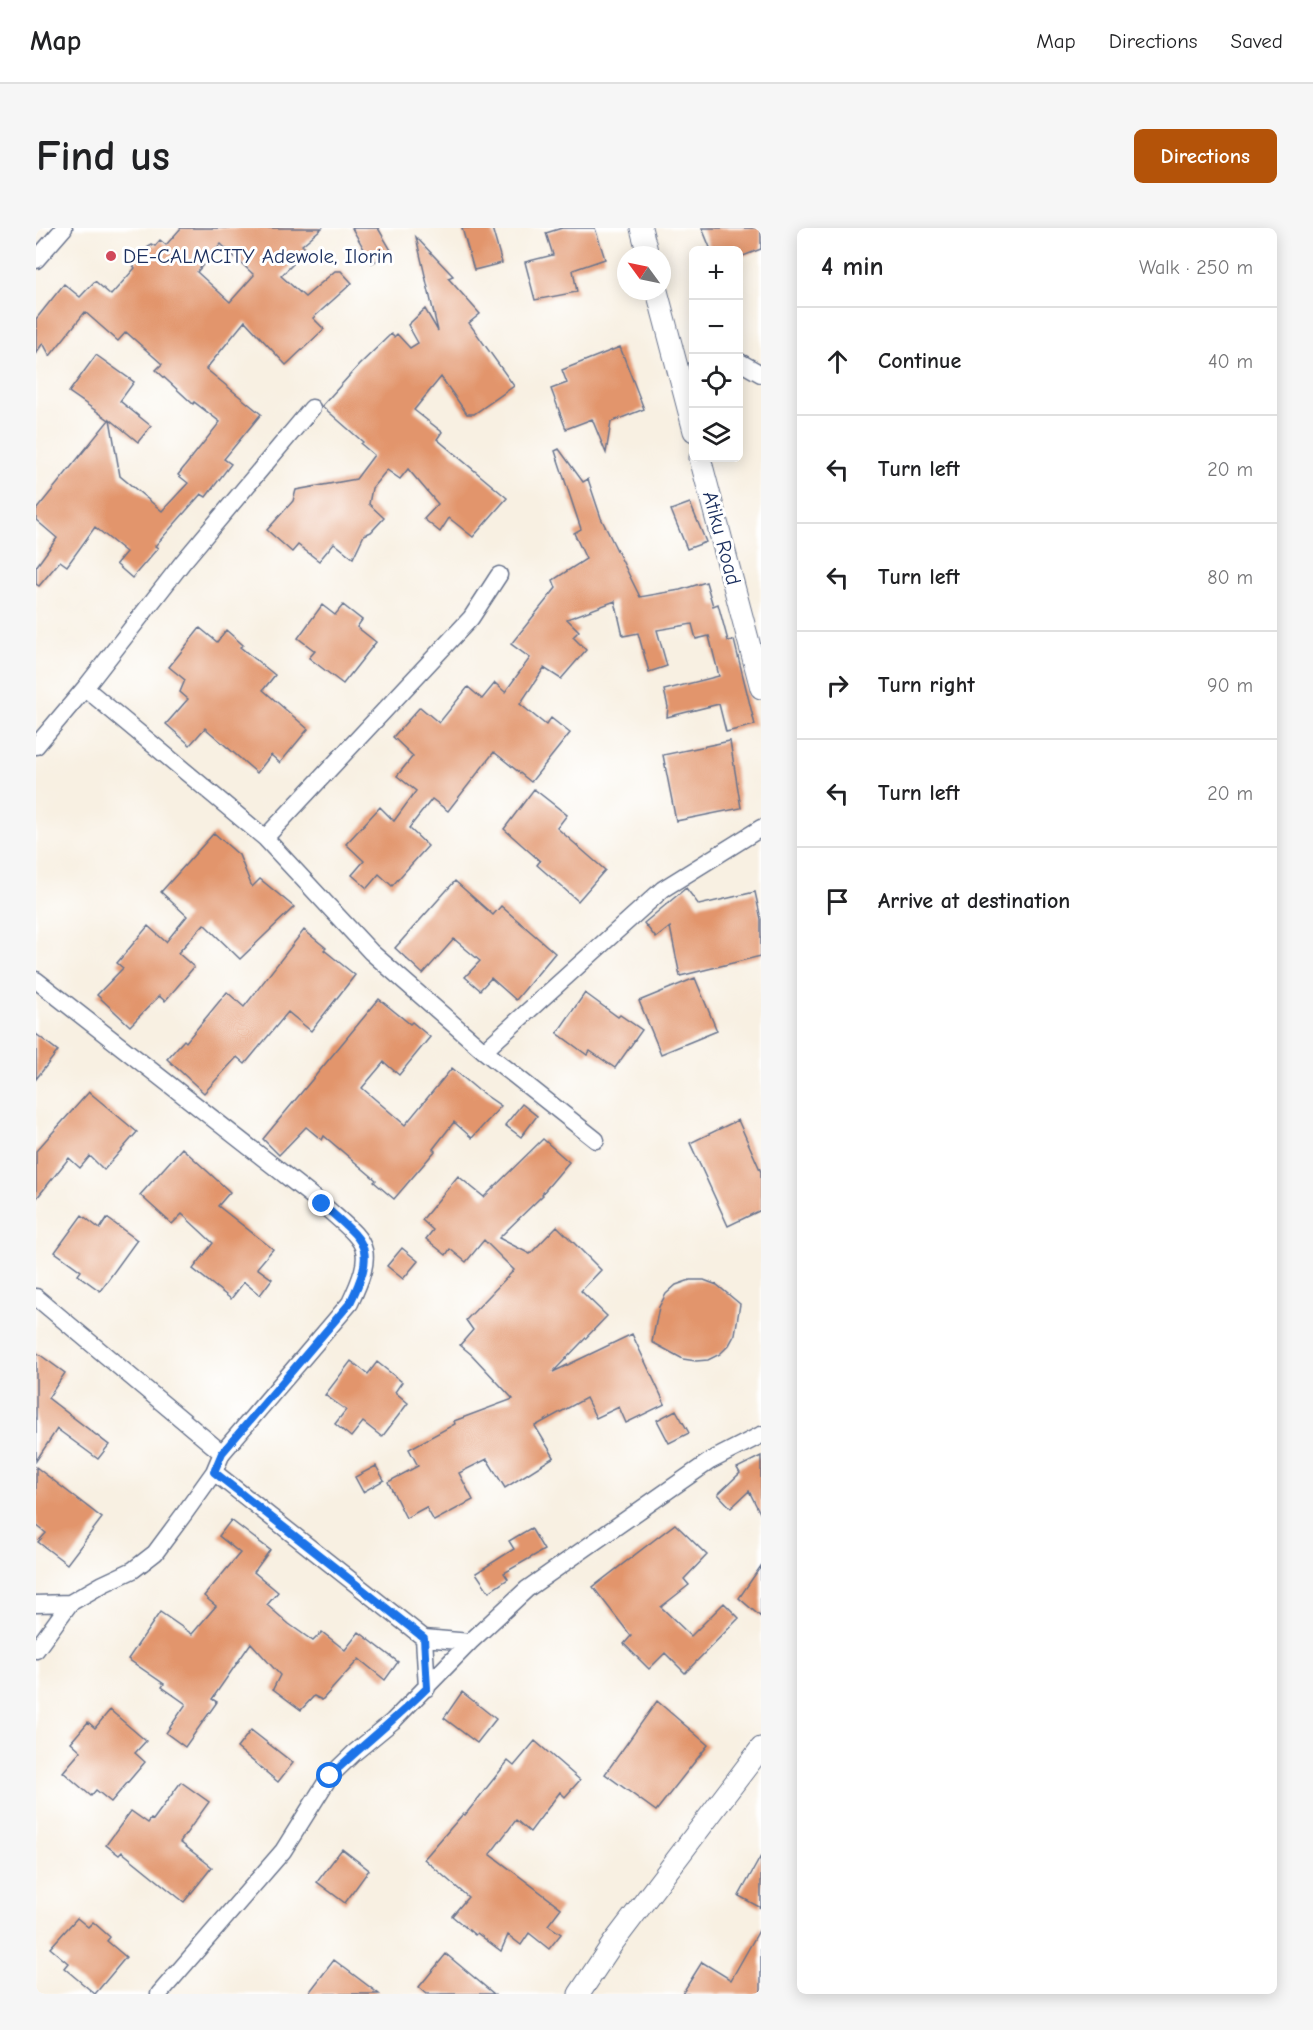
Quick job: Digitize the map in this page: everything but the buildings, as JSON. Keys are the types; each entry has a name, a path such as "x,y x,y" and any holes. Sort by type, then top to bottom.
{"street":[{"path":"36,260 64,228"},
{"path":"641,228 646,246"},
{"path":"659,300 689,415"},
{"path":"743,364 761,374"},
{"path":"36,746 85,688 183,562 312,408"},
{"name":"Atiku Road","path":"701,462 761,688"},
{"path":"265,838 471,618 499,575"},
{"path":"85,688 265,838 371,951 484,1051 596,1140"},
{"path":"484,1051 663,889 761,828"},
{"path":"36,980 322,1204 360,1239 366,1259 362,1278 350,1303 222,1453 214,1472 154,1553 133,1570 70,1603 36,1650"},
{"path":"36,1297 222,1453"},
{"path":"159,1994 283,1851 330,1776 393,1721 470,1642 527,1589 710,1461 761,1435"},
{"path":"214,1472 424,1638 470,1642"},
{"path":"36,1604 70,1603"},
{"path":"424,1638 427,1688"},
{"path":"579,1994 612,1943 761,1748"}],"place":[{"name":"DE-CALMCITY Adewole, Ilorin","path":"111,256"}],"route":[{"path":"322,1204 360,1239 366,1259 362,1278 350,1303 222,1453 214,1472 424,1638 427,1688 330,1776"}]}
